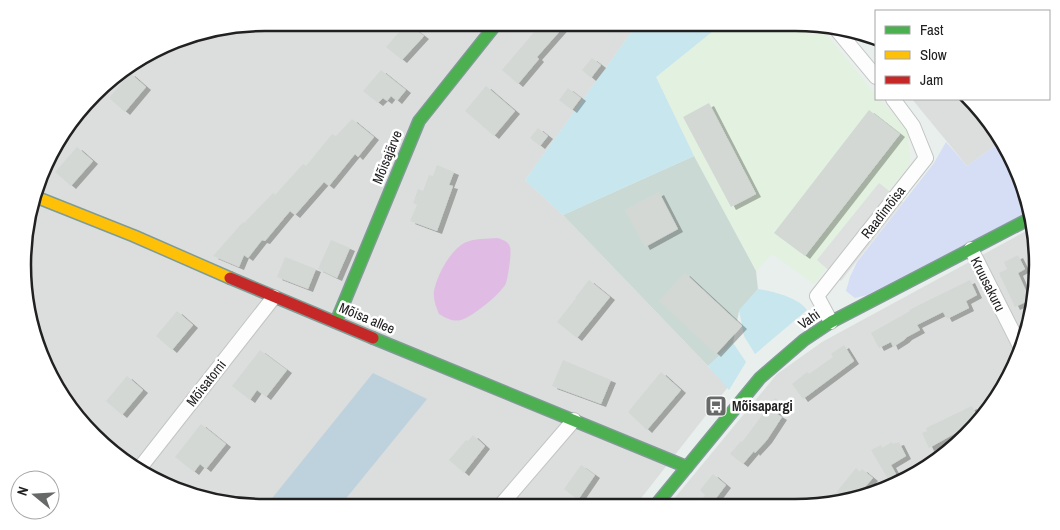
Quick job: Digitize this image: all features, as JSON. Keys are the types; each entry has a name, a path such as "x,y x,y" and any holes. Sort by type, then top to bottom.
{"street":[{"name":"Mõisajärve","path":"336,322 418,121 491,31"},
{"path":"842,36 875,76"},
{"name":"Raadimõisa","path":"831,322 817,296 926,158 913,126 894,100"},
{"name":"Mõisa allee","path":"41,198 274,297 687,467"},
{"name":"Vahi","path":"661,499 760,378 804,340 831,322 1024,221"},
{"name":"Kruusakuru","path":"971,249 1016,339"},
{"name":"Mõisatorni","path":"143,464 274,297"},
{"path":"506,499 574,420"}],"shaded area":[{"path":"265,31 632,31 525,180 563,215 728,387 640,499 265,499 234,497 205,491 162,475 135,459 111,441 89,419 63,382 55,368 44,340 33,296 31,265 33,234 39,205 55,162 71,135 89,111 111,89 135,71 162,55 205,39 234,33"},
{"path":"632,31 713,31 656,77 694,156 563,215 525,180"},
{"path":"713,31 825,33 875,94 875,100 881,100 908,131 910,164 814,284 772,254 756,271 694,156 656,77"},
{"path":"913,100 960,100 971,111 995,146 967,166"},
{"path":"946,142 967,166 995,146 1011,176 1023,215 867,295 855,298 846,291 857,262 934,163"},
{"path":"694,156 756,271 758,289 739,311 733,343 708,366 563,215"},
{"path":"879,183 903,202 841,281 817,260"},
{"path":"1026,231 1029,265 1027,296 1021,325 1011,354 989,395 971,419 949,441 925,459 898,475 855,491 841,494 795,499 674,499 777,374 822,342"},
{"path":"498,238 507,242 510,250 508,276 504,287 486,304 466,318 452,320 439,314 434,300 434,291 441,271 449,257 468,241"},
{"path":"758,289 791,298 803,305 807,310 755,354 744,336 739,310"},
{"path":"733,343 746,362 729,390 708,366"},
{"path":"373,373 427,399 346,499 271,499"}],"building":[{"path":"400,31 417,31 424,36 402,60 386,47"},
{"path":"535,31 560,31 537,57 539,59 518,84 502,70"},
{"path":"592,58 601,65 591,78 582,70"},
{"path":"381,70 406,90 397,101 391,96 387,101 383,98 378,103 363,91"},
{"path":"131,74 146,87 125,112 109,98"},
{"path":"486,86 515,111 494,136 465,111"},
{"path":"568,88 581,98 572,110 559,100"},
{"path":"709,103 756,194 731,207 683,117"},
{"path":"869,110 900,134 805,256 774,233"},
{"path":"352,119 374,137 358,157 355,154 329,186 324,182 295,215 290,211 265,241 262,240 248,258 244,255 239,267 213,256 243,222 273,193 275,195 303,164 306,166 332,134 336,136"},
{"path":"538,128 548,136 540,146 530,138"},
{"path":"77,147 93,161 71,186 55,172"},
{"path":"437,165 454,172 449,185 453,186 437,231 410,221 417,205 413,203 418,189 423,191 429,175 433,176"},
{"path":"659,192 678,229 645,247 625,210"},
{"path":"331,240 350,248 337,278 318,269"},
{"path":"1018,255 1025,269 1018,273 1027,294 1026,302 1015,307 999,273 1007,269 1004,262"},
{"path":"285,257 316,269 308,289 277,277"},
{"path":"685,273 742,326 716,354 659,301"},
{"path":"589,280 610,297 577,338 557,322"},
{"path":"970,280 977,295 966,301 969,308 947,319 943,312 917,325 920,330 893,347 891,342 879,348 871,333 909,310"},
{"path":"177,311 193,325 172,350 156,336"},
{"path":"844,345 854,361 803,399 792,384 807,372 809,374 833,357 831,354"},
{"path":"260,350 287,370 266,397 257,390 250,400 232,386"},
{"path":"563,360 611,380 601,404 552,386"},
{"path":"661,372 681,390 647,430 628,412"},
{"path":"127,376 143,390 122,415 106,401"},
{"path":"775,398 784,405 777,414 782,417 767,440 743,464 730,454 742,442"},
{"path":"972,406 976,413 959,431 929,448 922,433 927,431 926,428"},
{"path":"201,424 226,444 206,469 200,464 194,472 175,457"},
{"path":"473,435 485,446 464,473 449,460 466,440 468,441"},
{"path":"892,442 893,444 899,442 906,456 891,465 896,474 888,479 871,450 881,445 882,448"},
{"path":"581,465 595,475 579,499 564,489"},
{"path":"856,468 860,472 862,469 873,478 864,488 834,495"},
{"path":"713,474 726,485 716,499 702,499 705,495 700,490"}],"traffic: fast":[{"path":"336,322 419,121 491,31"},
{"path":"661,499 760,378 804,340 831,322 1024,221"},
{"path":"373,338 687,467"}],"traffic: slow":[{"path":"41,199 134,236 230,278"}],"traffic: jam":[{"path":"230,278 373,338"}],"place":[{"name":"Mõisapargi","path":"716,406"}]}
